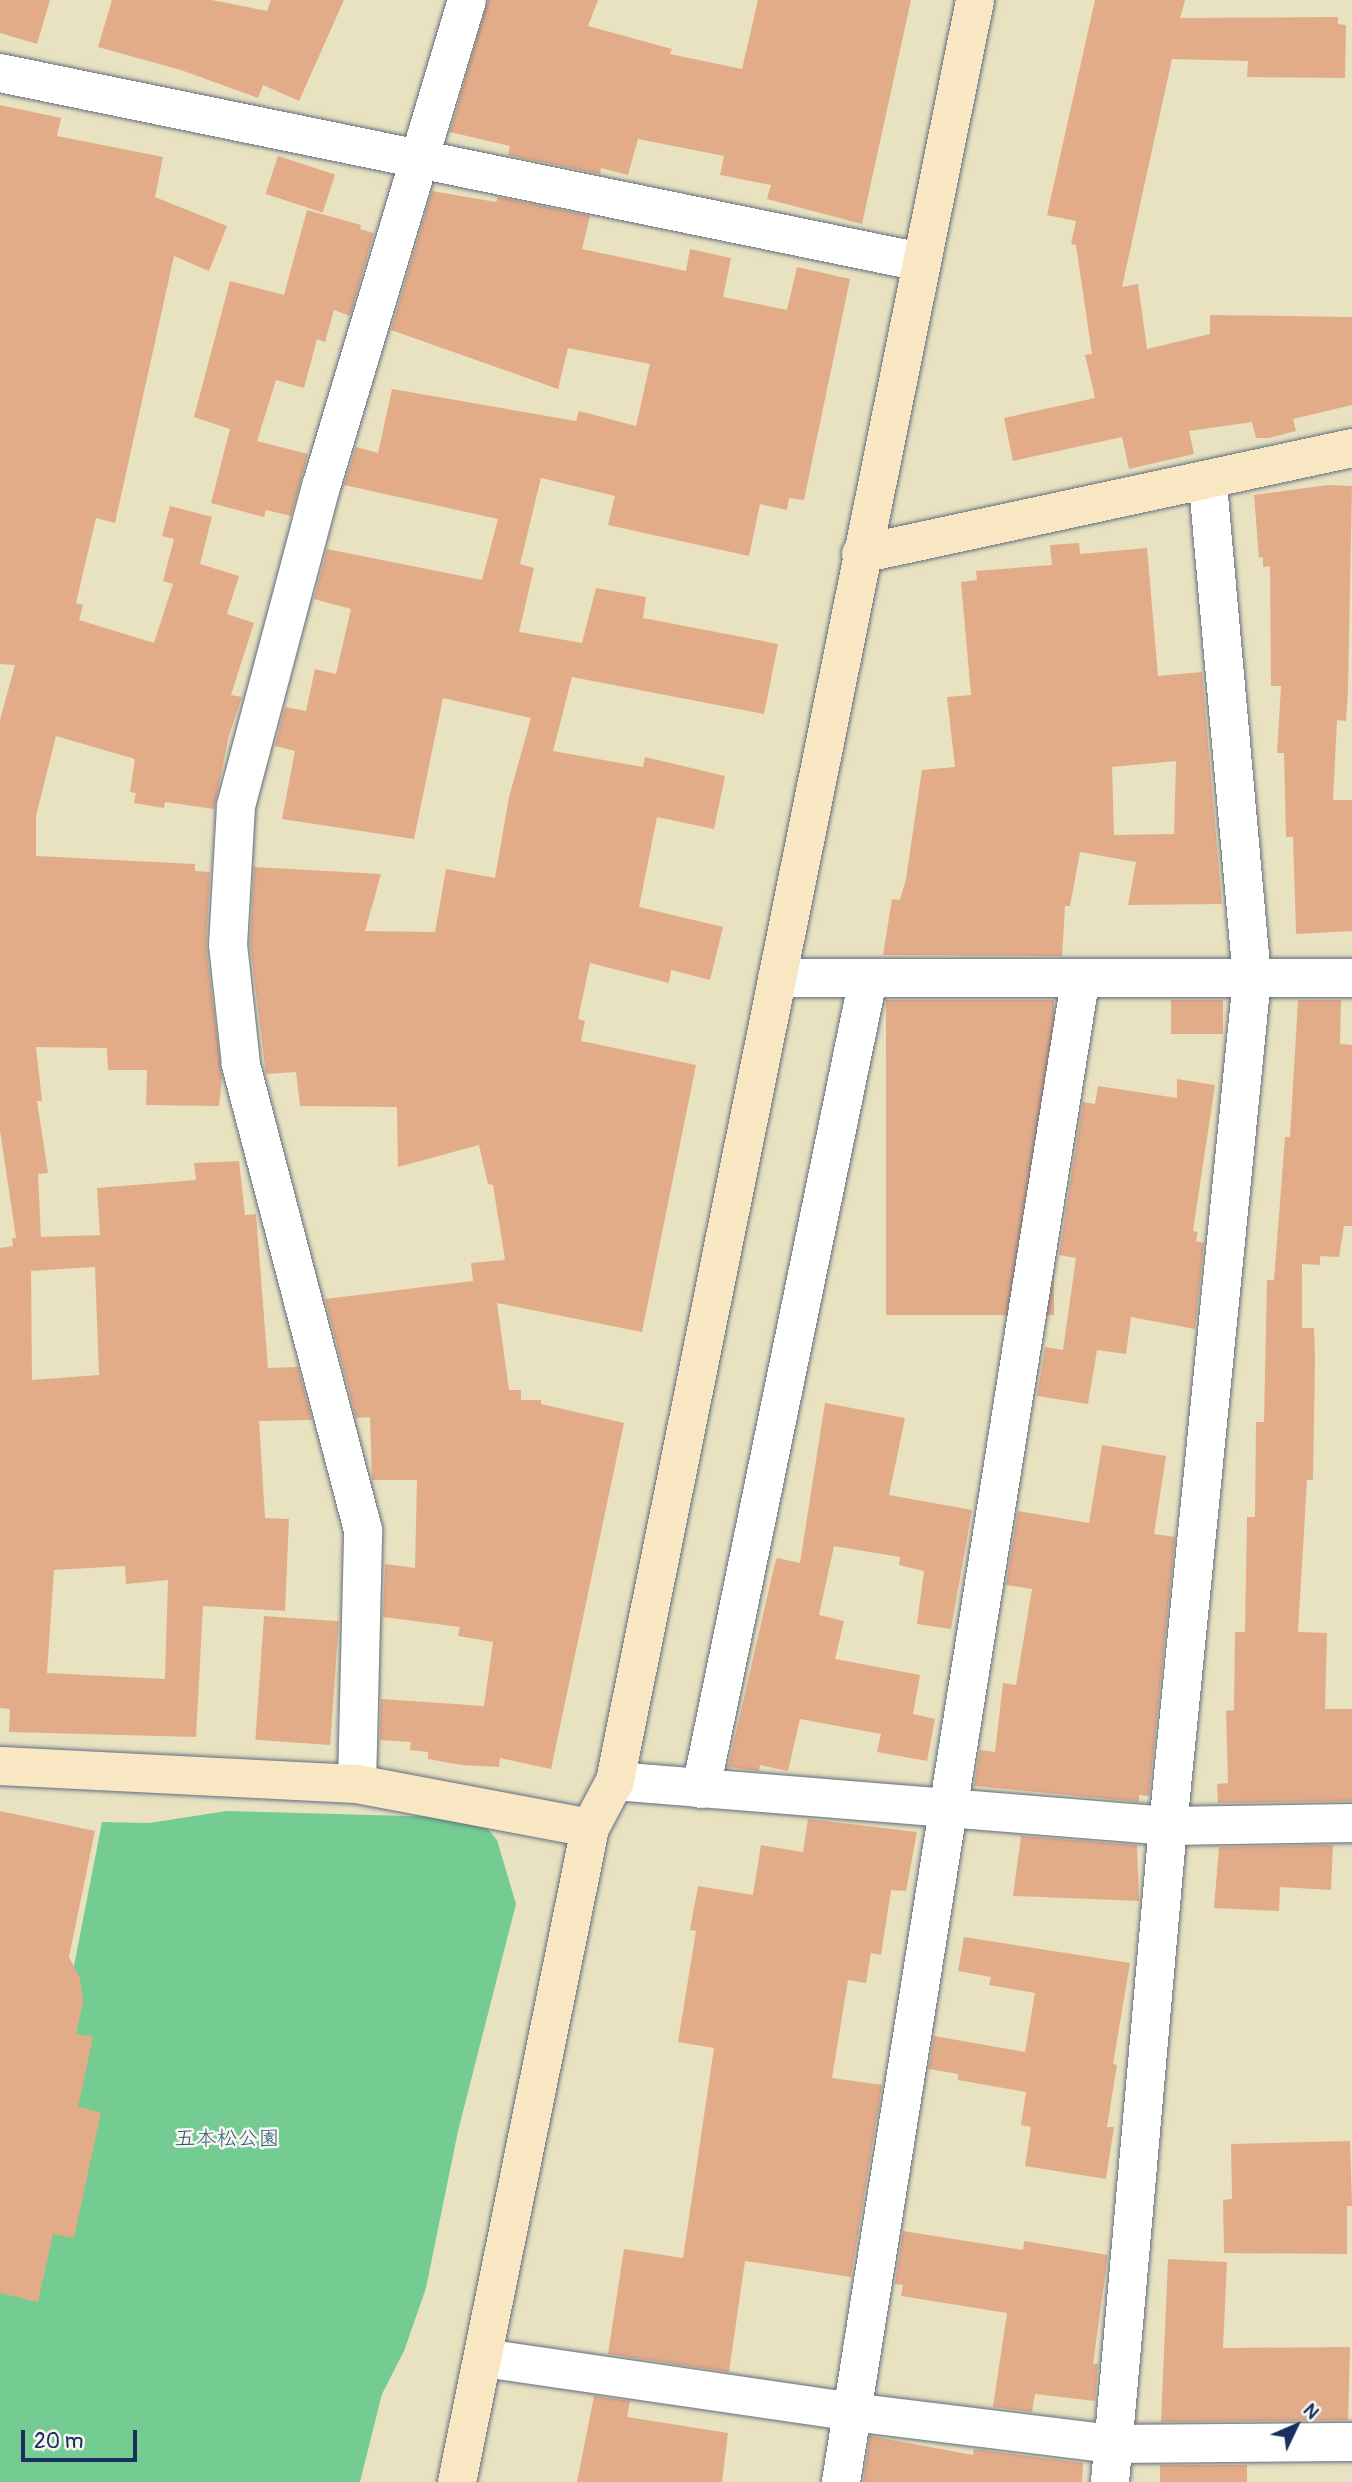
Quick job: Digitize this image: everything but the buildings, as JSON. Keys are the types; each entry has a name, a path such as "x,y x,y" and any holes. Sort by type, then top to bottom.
{"street":[{"path":"357,1784 363,1530 241,1064 228,945 236,806 321,487 467,0"},
{"path":"457,2482 590,1828 615,1781 975,0"},
{"path":"0,73 921,262"},
{"path":"861,554 1352,448"},
{"path":"1110,2482 1168,1826 1252,978 1208,481"},
{"path":"778,978 1080,981 1352,978"},
{"path":"701,1789 869,979"},
{"path":"841,2482 1080,981"},
{"path":"0,1766 357,1784 590,1828"},
{"path":"615,1781 948,1812 1168,1826 1352,1823"},
{"path":"484,2358 852,2412 1113,2444 1352,2442"}],"green space":[{"name":"五本松公園","path":"227,1811 479,1818 497,1840 516,1904 458,2131 426,2288 404,2351 382,2394 360,2482 0,2482 0,1964 73,1971 102,1822 149,1823"}]}
